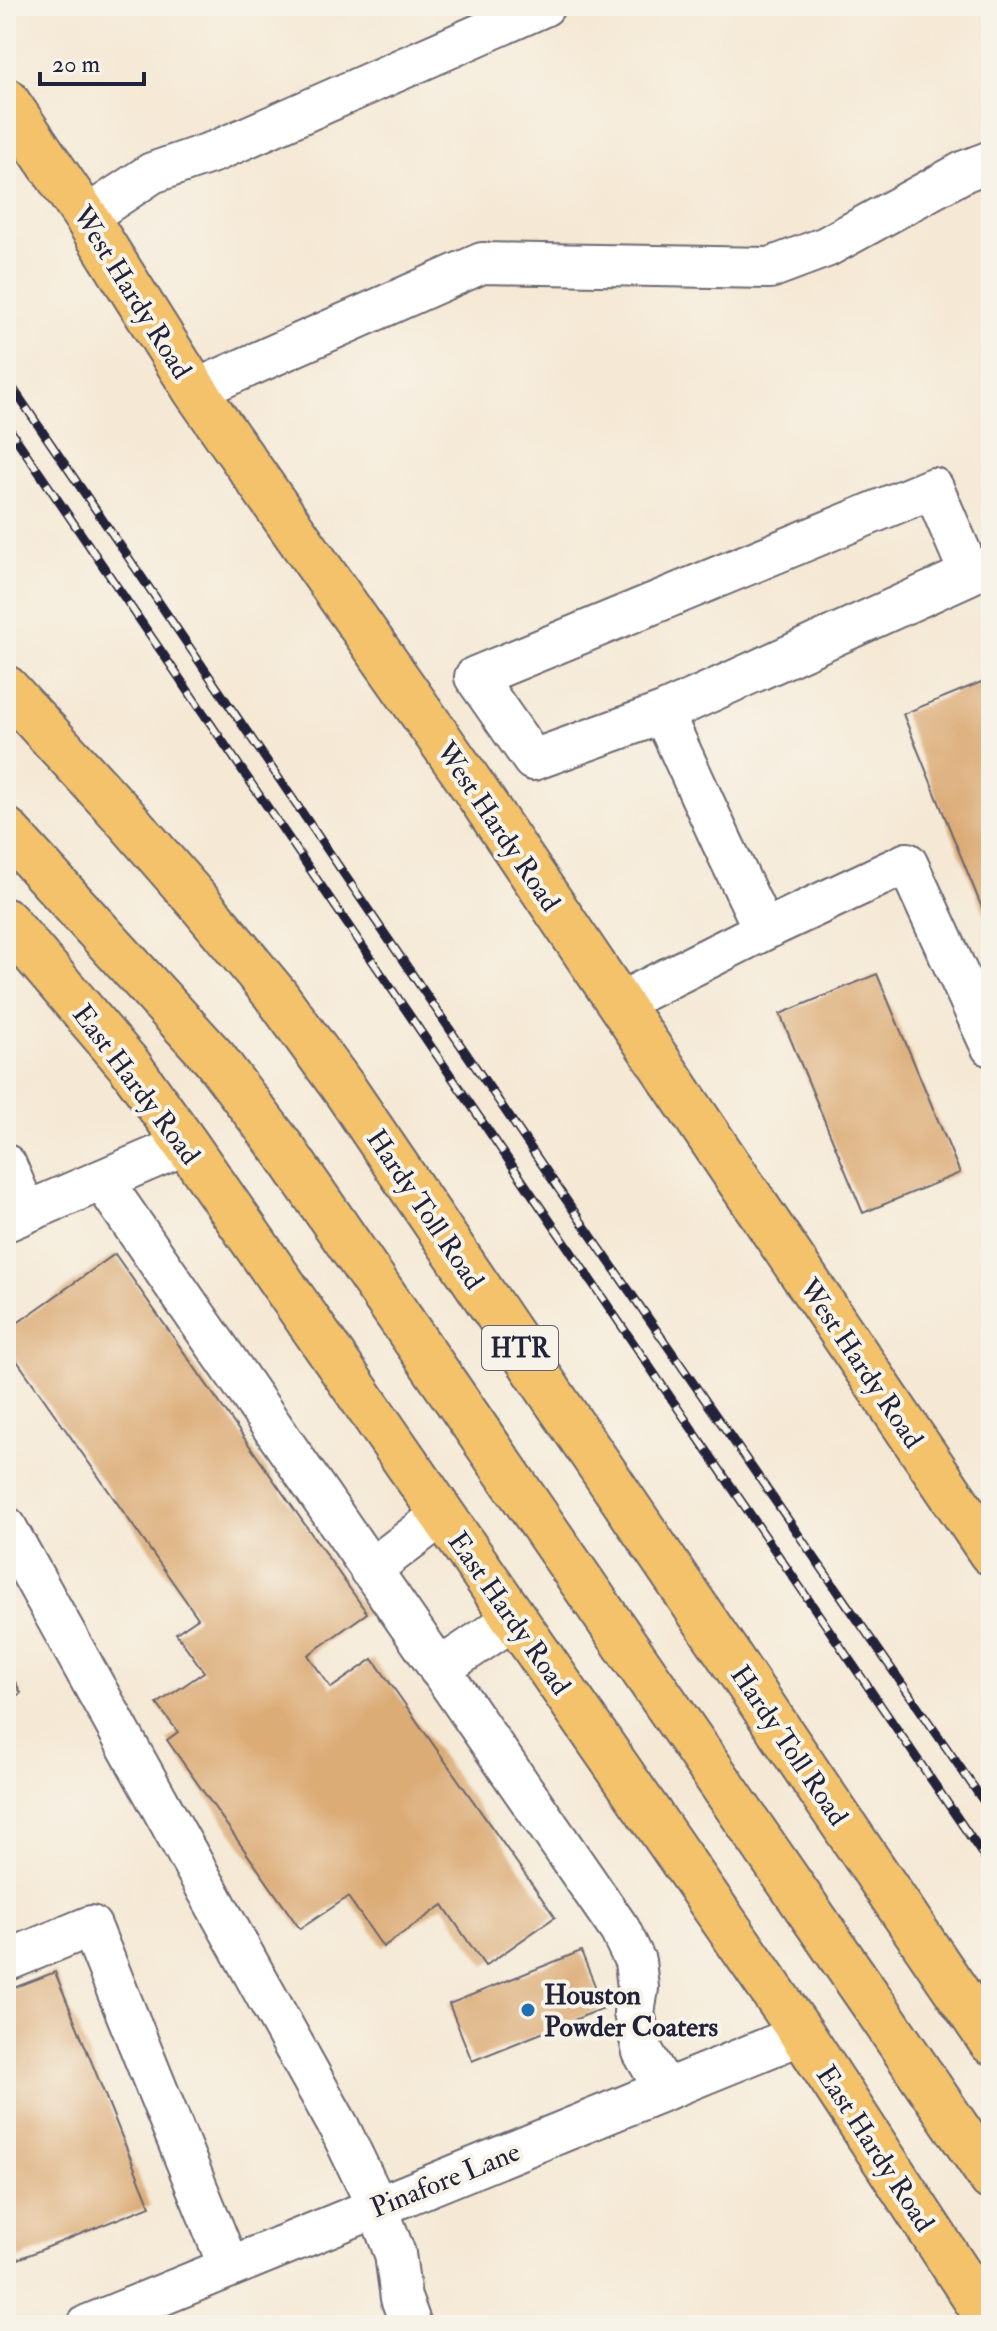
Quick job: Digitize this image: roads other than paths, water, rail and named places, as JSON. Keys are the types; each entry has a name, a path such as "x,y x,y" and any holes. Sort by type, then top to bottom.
{"main road":[{"name":"West Hardy Road","path":"6,100 86,217 195,390 463,772 991,1553"},
{"name":"Hardy Toll Road","path":"6,688 122,814 284,1006 345,1090 991,2042"},
{"name":"HTR","path":"6,830 215,1059 286,1153 991,2178"},
{"name":"East Hardy Road","path":"6,921 129,1065 186,1144 802,2034 991,2323"}],"street":[{"path":"86,217 152,173 216,151 544,6"},
{"path":"195,390 482,263 770,268 826,247 965,171 991,161"},
{"path":"933,488 970,574 663,713 533,760 475,677 933,488"},
{"path":"663,713 764,930"},
{"path":"619,1003 907,863 991,1046"},
{"path":"6,1165 16,1216 186,1144"},
{"path":"102,1180 620,1930 635,1961 638,1988 634,2013 643,2052 665,2090"},
{"path":"370,1570 442,1515"},
{"path":"6,1527 339,2127 377,2206 395,2254 401,2298 411,2325"},
{"path":"439,1669 514,1619"},
{"path":"6,1961 91,1926 229,2267"},
{"name":"Pinafore Lane","path":"88,2325 802,2034"}],"railway":[{"path":"6,378 560,1191 991,1812"},
{"path":"6,424 991,1867"}],"place":[{"name":"Houston Powder Coaters","path":"528,2010"}]}
